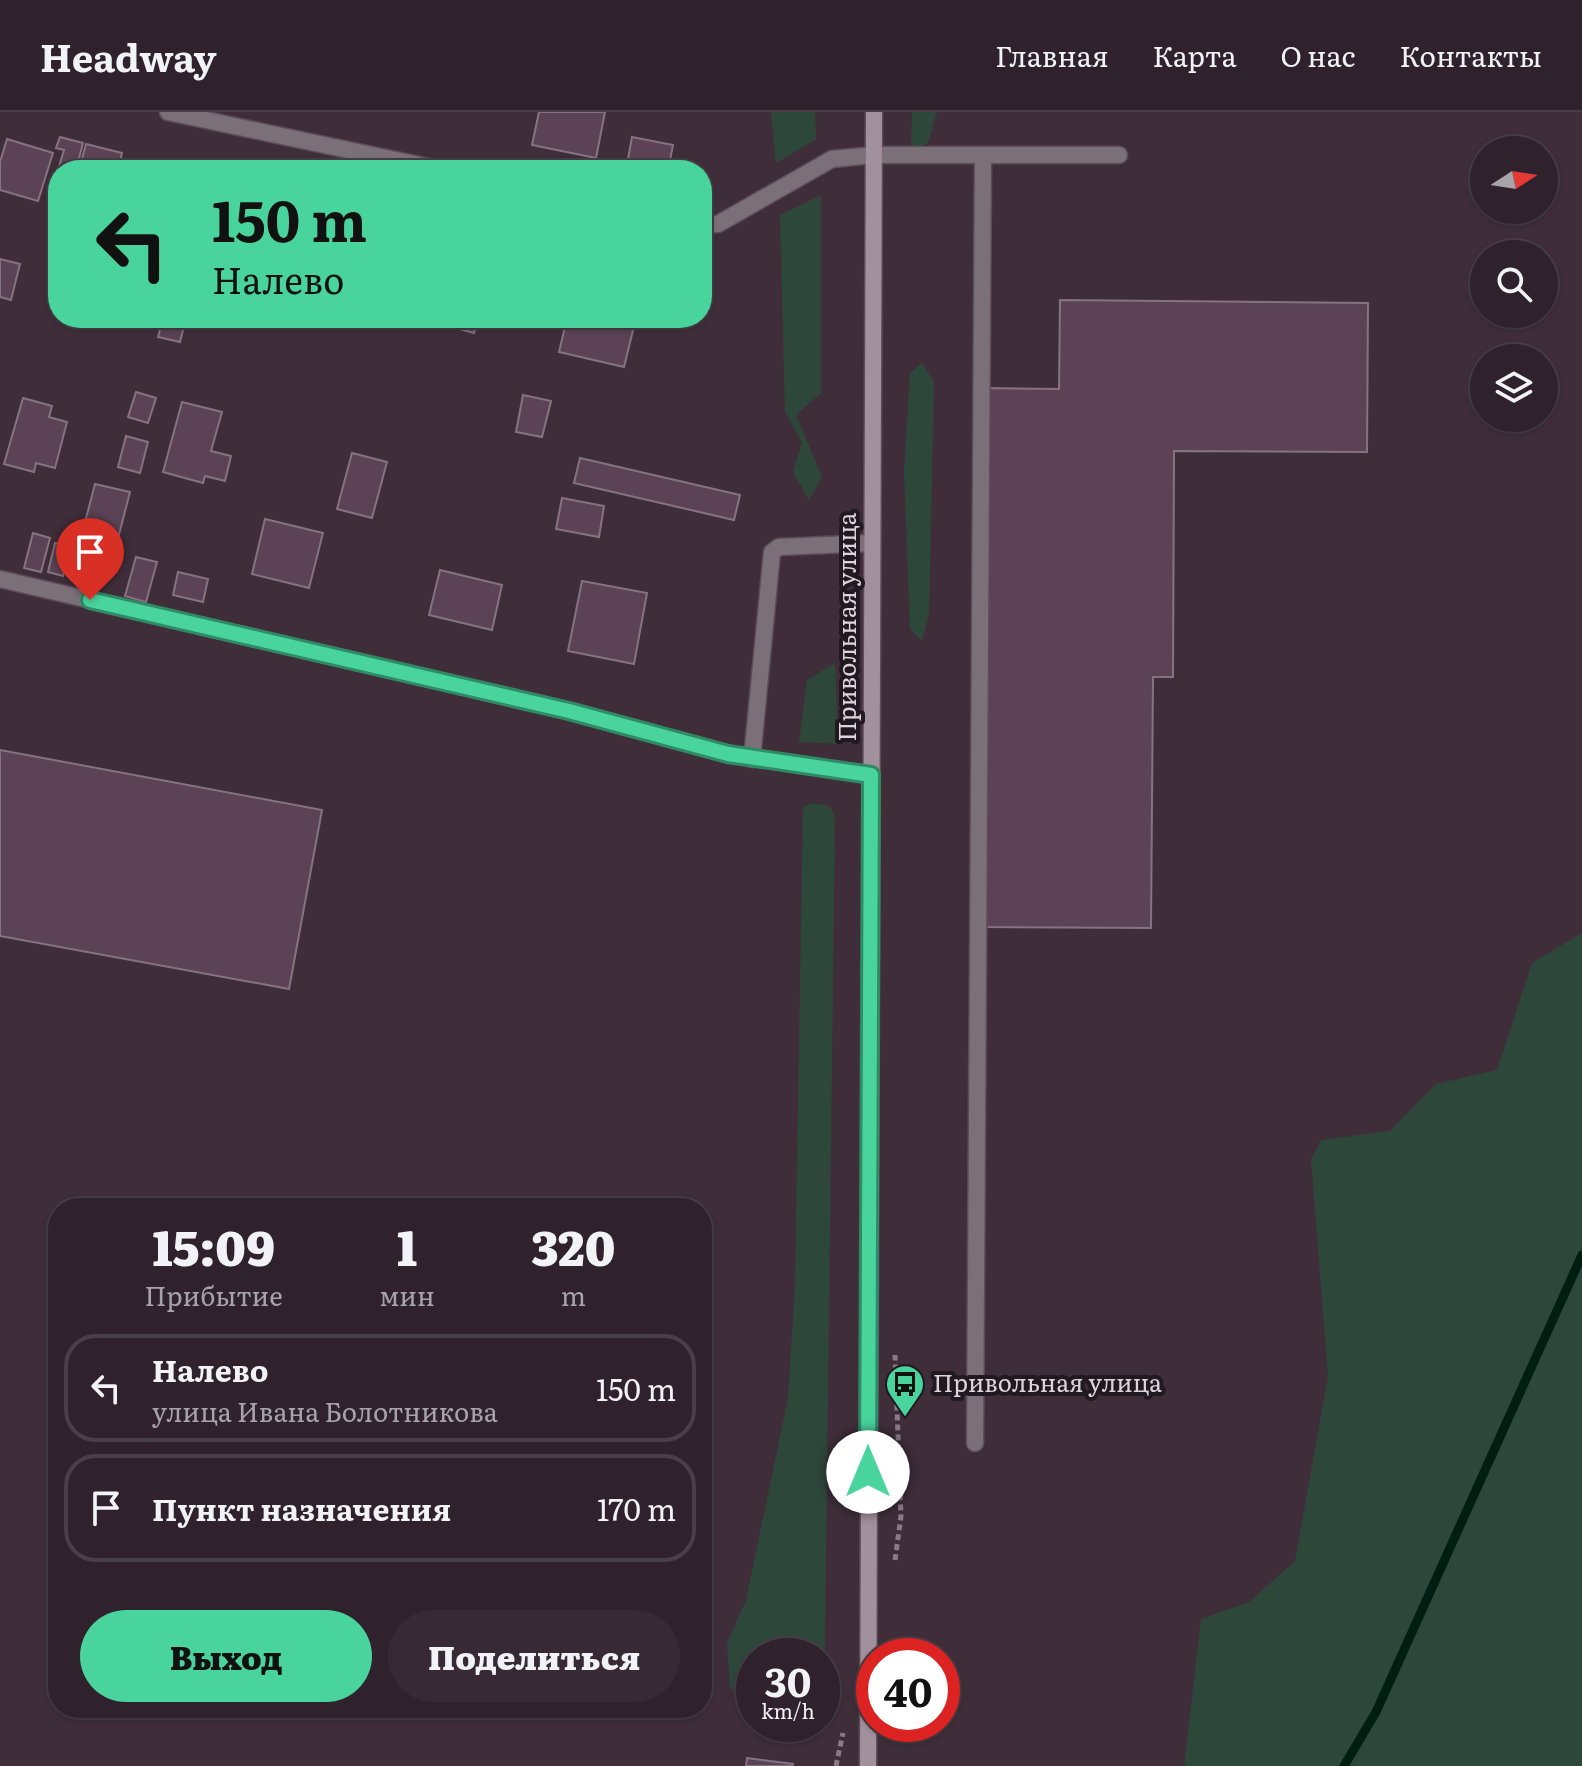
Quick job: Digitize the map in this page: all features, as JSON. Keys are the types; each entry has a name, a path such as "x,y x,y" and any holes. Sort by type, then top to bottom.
{"street":[{"path":"168,112 396,160"},
{"name":"Привольная улица","path":"868,1766 874,112"},
{"path":"712,224 718,224 832,159 874,155 1119,155"},
{"path":"975,1443 983,156"},
{"path":"752,759 772,552 779,547 872,543"},
{"path":"0,579 569,711 752,759 871,775"}],"green space":[{"path":"771,112 815,112 816,139 776,163"},
{"path":"912,112 937,112 928,143 911,149"},
{"path":"821,195 821,393 796,415 822,477 809,500 793,472 802,442 785,412 780,215"},
{"path":"922,363 934,382 929,614 922,641 910,629 904,471 910,373"},
{"path":"835,663 838,744 799,742 807,680"},
{"path":"812,803 829,806 835,815 825,1638 736,1638 736,1694 730,1687 727,1643 746,1600 788,1398 795,1286 803,807"},
{"path":"1582,933 1582,1766 1184,1766 1201,1619 1249,1602 1295,1561 1328,1376 1311,1160 1321,1140 1390,1131 1436,1084 1497,1070 1532,963"}],"building":[{"path":"539,112 605,112 596,158 532,145"},
{"path":"60,137 83,143 79,160 61,160 64,150 56,148"},
{"path":"632,137 673,145 670,160 628,160"},
{"path":"7,139 53,153 48,160 38,201 0,190 0,162"},
{"path":"86,144 122,153 120,160 82,160"},
{"path":"0,259 20,264 11,300 0,297"},
{"path":"1060,300 1368,303 1367,452 1174,451 1173,677 1153,677 1151,928 983,927 986,388 1059,389"},
{"path":"160,328 184,328 180,342 158,337"},
{"path":"456,328 475,328 474,333"},
{"path":"565,328 634,328 624,367 559,352"},
{"path":"136,392 156,398 148,423 128,417"},
{"path":"523,395 551,401 542,437 516,432"},
{"path":"23,398 52,406 49,417 67,422 55,468 36,463 34,472 4,464"},
{"path":"182,402 222,412 211,451 231,456 225,481 205,476 203,483 163,472"},
{"path":"126,436 148,442 140,473 118,467"},
{"path":"352,453 387,462 372,518 337,509"},
{"path":"580,458 740,495 734,520 574,483"},
{"path":"95,484 130,492 113,558 78,549"},
{"path":"562,498 604,506 599,537 556,529"},
{"path":"265,519 323,533 309,588 252,574"},
{"path":"33,533 50,538 41,572 24,568"},
{"path":"55,543 70,547 63,576 48,572"},
{"path":"136,557 157,562 146,602 125,596"},
{"path":"440,570 502,585 492,630 429,615"},
{"path":"178,572 208,579 203,602 173,595"},
{"path":"582,581 647,593 634,664 568,651"},
{"path":"0,750 322,810 289,989 0,936"},
{"path":"747,1758 793,1764 793,1766 746,1766"}],"waterway":[{"path":"1344,1766 1376,1712 1582,1255"}],"place":[{"name":"Привольная улица","path":"905,1418"}],"route":[{"path":"90,600 569,711 728,754 871,775 868,1472"}]}
